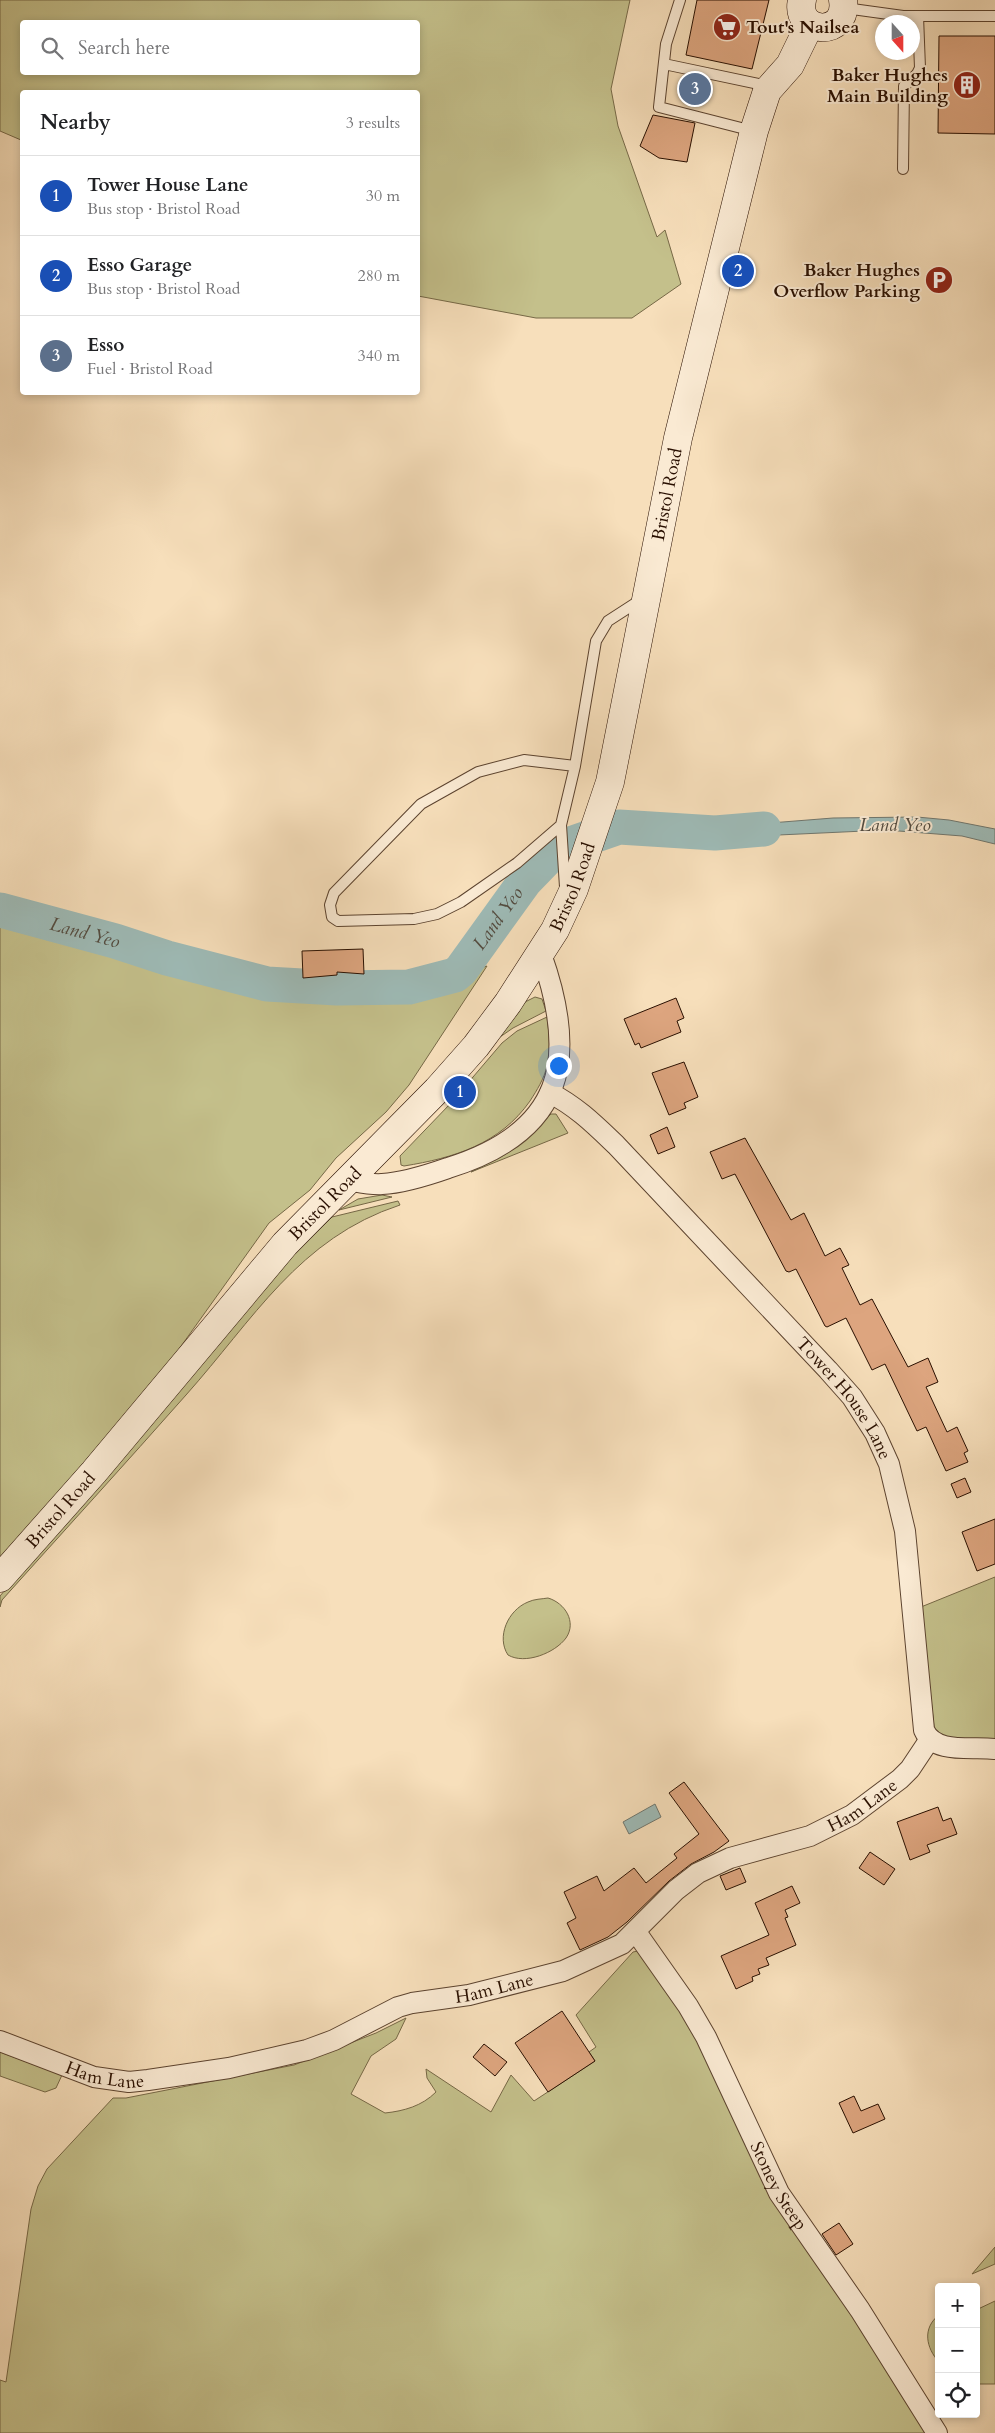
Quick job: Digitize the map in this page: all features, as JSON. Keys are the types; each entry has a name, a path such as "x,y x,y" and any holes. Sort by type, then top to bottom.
{"main road":[{"path":"806,12 816,27 829,27 840,20 843,4"},
{"name":"Bristol Road","path":"0,1578 101,1464 285,1244 437,1090 476,1046 541,954 570,897 610,782 644,597 678,438 754,131 767,91 790,65 806,12"}],"street":[{"path":"348,1180 382,1184 441,1170 482,1156 495,1150 524,1129 544,1106 555,1081 559,1054 557,1010 553,987 541,954"},
{"name":"Tower House Lane","path":"550,1093 568,1101 616,1145 828,1370 852,1397 875,1433 889,1464 905,1531 922,1719 924,1730 930,1739"},
{"path":"930,1739 940,1746 995,1749"},
{"name":"Ham Lane","path":"0,2041 76,2072 110,2081 129,2082 229,2068 307,2050 334,2040 398,2007 412,2003 469,1996 563,1971 609,1952 636,1932 676,1890 698,1873 730,1858 810,1836 852,1815 900,1779 910,1769 930,1739"},
{"name":"Stoney Steep","path":"636,1932 688,2006 706,2037 779,2193 860,2310 937,2433"}],"lane":[{"path":"680,0 666,44 659,107 754,131"},
{"path":"843,4 912,15"},
{"path":"920,16 995,16"},
{"path":"903,169 904,86 920,68 920,60"},
{"path":"664,64 771,86"},
{"path":"570,897 563,857 561,825 575,766 596,641 608,620 644,597"},
{"path":"561,825 517,863 461,902 437,914 414,918 338,921 332,917 330,905 334,893 421,804 478,772 524,760 575,766"}],"shaded area":[{"path":"0,0 630,0 611,89 618,126 657,237 665,230 681,284 632,318 536,318 420,296 420,90 20,90 20,140 0,131"},
{"path":"0,915 75,935 113,936 243,980 266,983 318,987 399,985 447,979 487,966 409,1085 386,1112 336,1158 310,1190 269,1223 164,1370 0,1559"},
{"path":"535,997 542,999 546,1011 500,1037 525,1002"},
{"path":"547,1017 549,1048 546,1071 535,1093 518,1116 505,1128 474,1147 441,1159 401,1165 400,1156 450,1104 502,1043 517,1031"},
{"path":"551,1114 556,1114 568,1133 471,1172 518,1146"},
{"path":"382,1195 392,1197 339,1210 358,1199"},
{"path":"398,1201 400,1205 365,1220 333,1238 280,1284 186,1395 2,1600 0,1607 0,1596 278,1269 332,1217"},
{"path":"995,1577 995,1741 935,1736 921,1607"},
{"path":"548,1598 560,1604 568,1614 570,1626 566,1638 555,1648 539,1656 523,1659 508,1655 503,1640 506,1625 510,1618 515,1611 528,1602"},
{"path":"638,1951 680,2006 862,2326 927,2433 0,2433 0,2380 6,2382 31,2209 38,2186 47,2169 113,2098 126,2098 294,2065 376,2033 406,2018 396,2039 371,2056 351,2094 385,2113 412,2107 425,2101 436,2092 427,2078 426,2069 491,2112 511,2075 534,2101 595,2061 589,2052 596,2047 576,2015 633,1952"},
{"path":"0,2052 62,2075 56,2088 45,2092 0,2076"},
{"path":"995,2247 995,2264 972,2274"},
{"path":"995,2301 995,2384 980,2384 980,2308"},
{"path":"934,2320 935,2356 931,2351 928,2338 930,2326"}],"water":[{"path":"917,817 949,820 995,829 995,844 962,836 886,830 714,838 717,823 745,825 833,818"},
{"path":"655,1804 661,1817 629,1834 623,1822"}],"building":[{"name":"Tout's Nailsea","path":"697,0 769,0 752,69 686,55"},
{"name":"Baker Hughes Main Building","path":"939,36 995,36 995,134 938,133"},
{"path":"653,115 695,123 687,162 659,158 640,146"},
{"path":"363,949 364,974 337,972 337,975 303,978 302,951"},
{"path":"676,998 684,1018 677,1021 681,1032 641,1048 639,1043 635,1045 624,1019"},
{"path":"684,1062 698,1097 684,1103 686,1108 669,1115 652,1073"},
{"path":"667,1127 675,1147 658,1154 650,1135"},
{"path":"745,1138 791,1220 804,1213 825,1256 840,1248 849,1265 842,1268 860,1305 872,1299 908,1367 928,1358 938,1382 926,1387 947,1432 957,1427 968,1451 964,1453 968,1462 946,1471 926,1427 917,1431 885,1364 872,1370 846,1318 827,1327 825,1326 796,1269 789,1272 786,1271 735,1174 722,1179 710,1152"},
{"path":"965,1478 971,1492 957,1498 951,1484"},
{"path":"995,1519 995,1564 977,1571 962,1532"},
{"path":"684,1782 729,1841 714,1852 691,1864 669,1881 627,1922 608,1937 580,1950 567,1923 576,1918 564,1892 597,1876 604,1891 634,1868 646,1883 677,1858 674,1854 699,1834 669,1793"},
{"path":"938,1807 943,1821 951,1818 957,1834 927,1845 930,1852 910,1860 897,1822"},
{"path":"870,1852 895,1869 884,1885 859,1868"},
{"path":"740,1868 746,1882 726,1890 720,1876"},
{"path":"792,1886 800,1903 785,1910 788,1917 785,1918 796,1945 766,1958 769,1965 758,1969 760,1974 752,1977 753,1981 736,1989 721,1956 769,1935 755,1903"},
{"path":"562,2011 595,2061 548,2092 515,2043"},
{"path":"484,2044 507,2062 495,2076 473,2057"},
{"path":"854,2096 861,2111 878,2104 885,2119 853,2133 839,2103"},
{"path":"839,2223 853,2244 836,2255 822,2234"}],"waterway":[{"name":"Land Yeo","path":"0,910 115,941 167,958 267,984 337,988 409,987 455,975 461,970 525,881 556,849 619,827 715,833 764,829"}],"place":[{"name":"Tout's Nailsea","path":"727,27"},
{"name":"Baker Hughes Main Building","path":"967,85"},
{"name":"Esso","path":"695,89"},
{"name":"Esso Garage","path":"738,271"},
{"name":"Baker Hughes Overflow Parking","path":"939,280"},
{"name":"Tower House Lane","path":"460,1092"}]}
